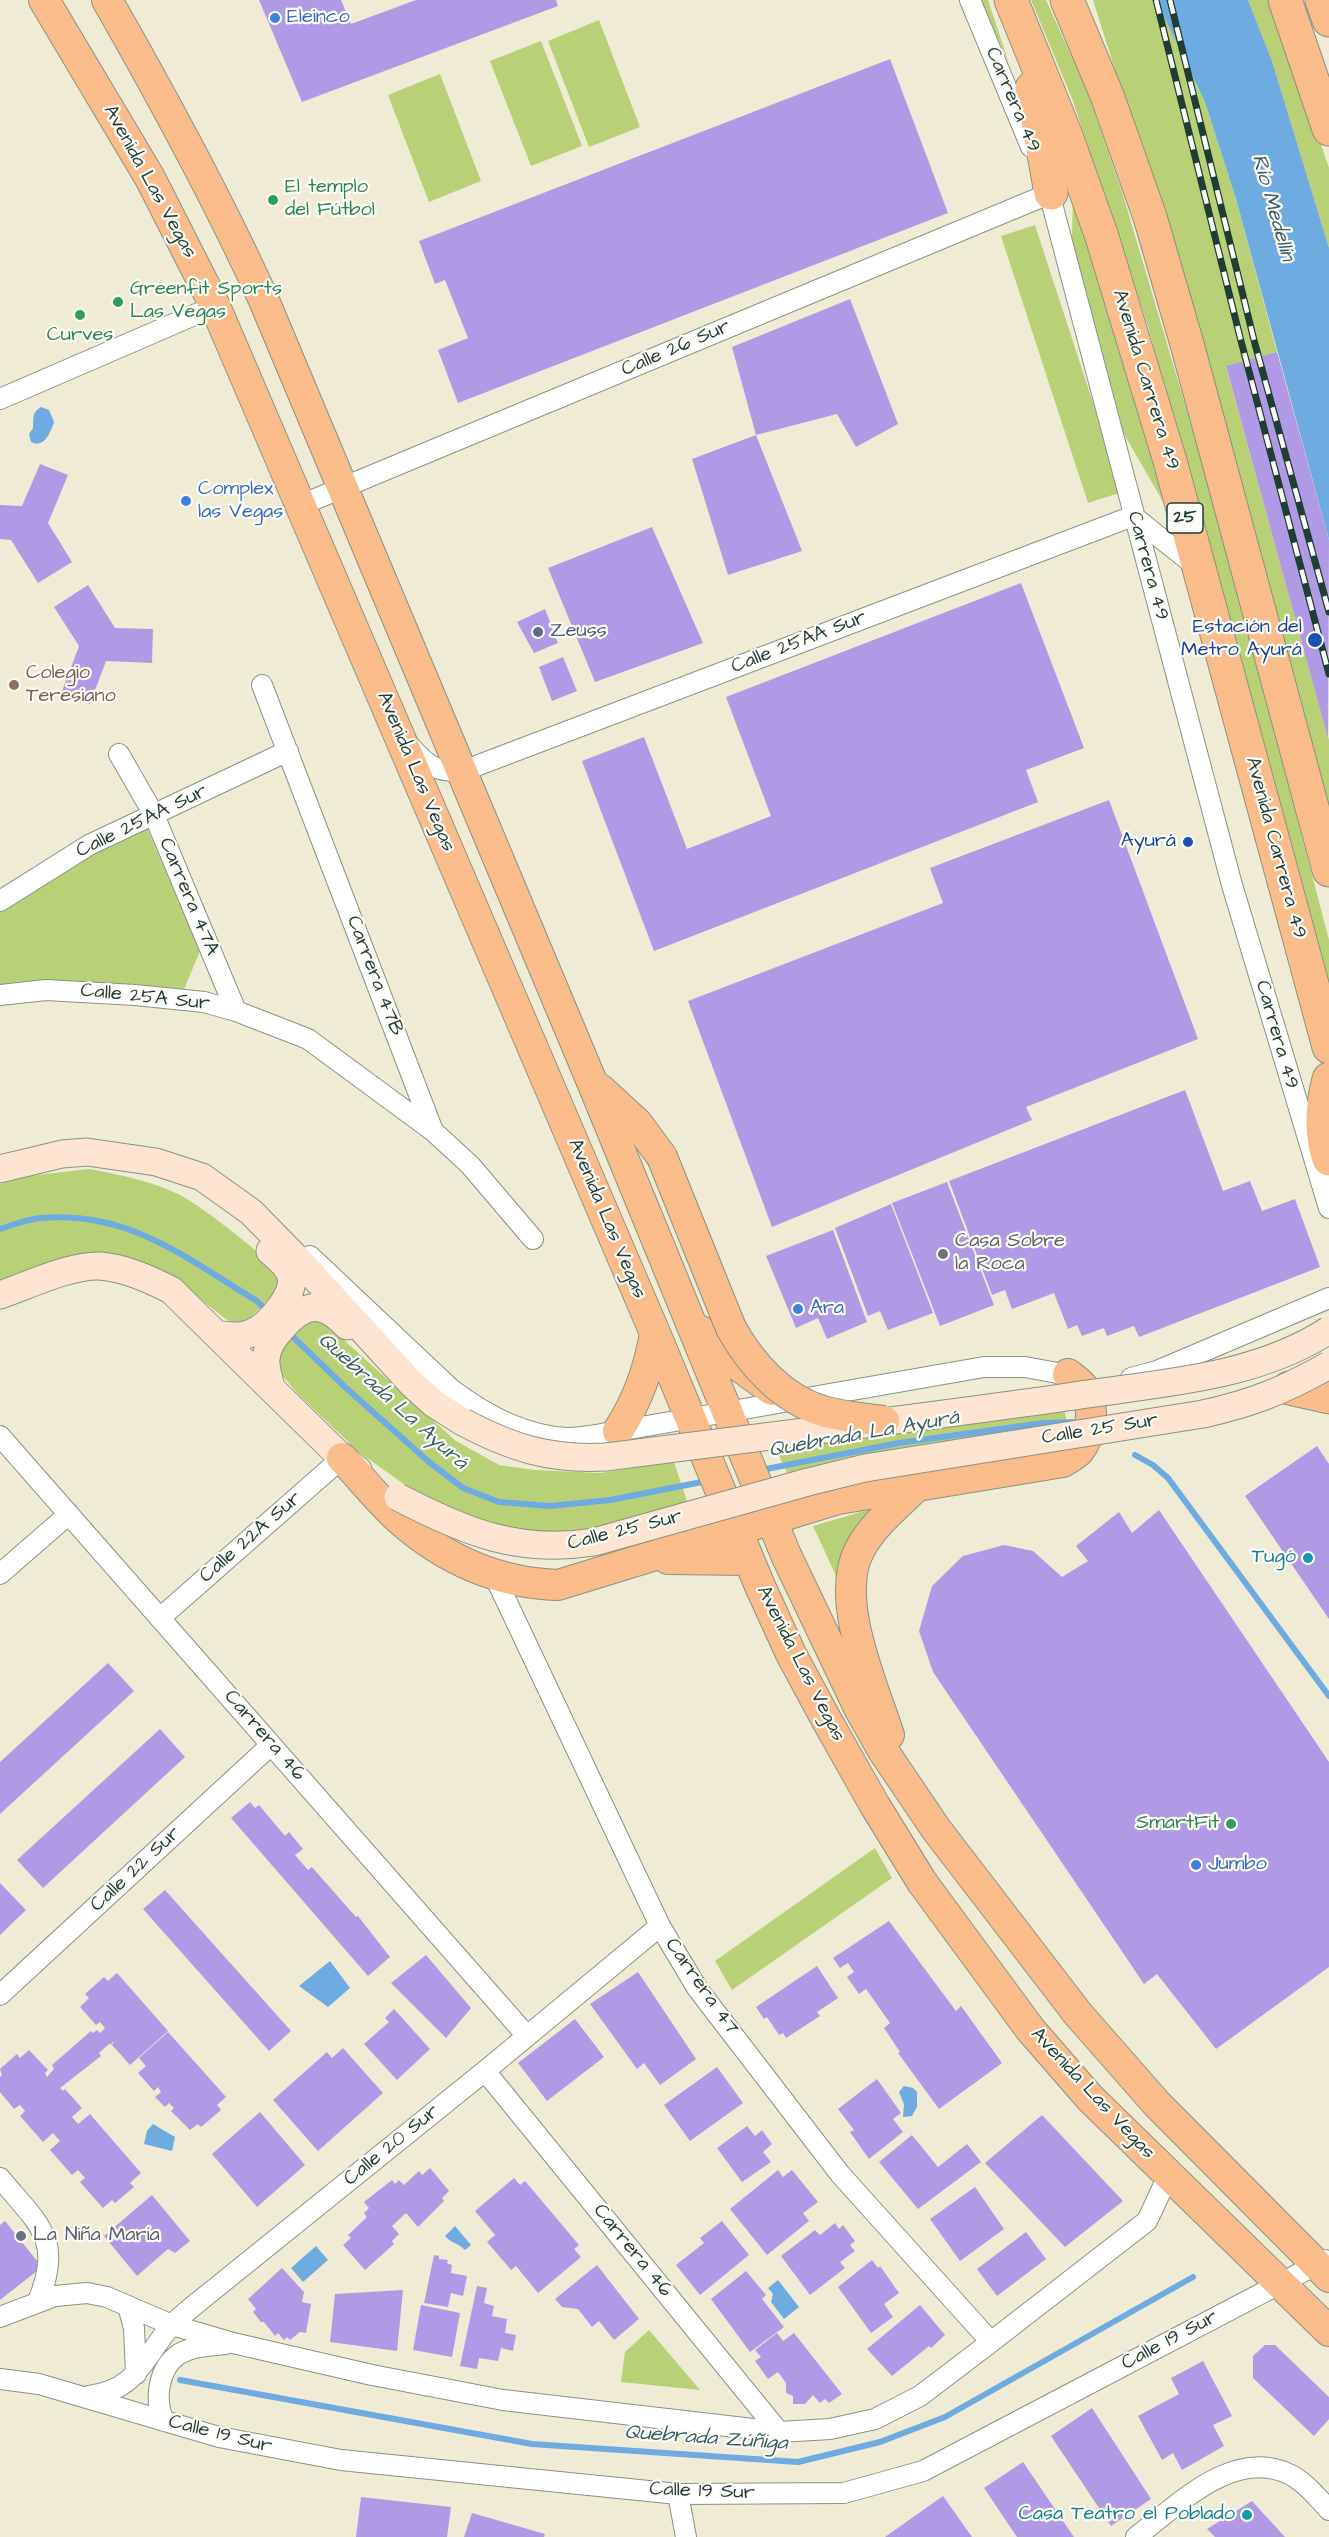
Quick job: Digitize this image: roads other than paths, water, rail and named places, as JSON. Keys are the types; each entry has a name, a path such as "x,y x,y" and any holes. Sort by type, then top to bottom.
{"highway":[{"name":"25","path":"1067,0 1108,98 1150,217 1187,344 1329,870"},
{"path":"1285,0 1329,129"},
{"path":"1322,0 1329,20"},
{"path":"1016,12 1051,194"},
{"name":"Avenida Carrera 49","path":"1016,12 1065,133 1102,237 1170,461 1329,1047"},
{"path":"1329,1079 1322,1119 1324,1145 1329,1159"},
{"path":"1289,1388 1329,1397"}],"main road":[{"name":"Avenida Las Vegas","path":"44,0 150,178 215,306 791,1654 874,1804 922,1881 973,1954 1056,2060 1090,2098 1329,2331"},
{"name":"Avenida Las Vegas","path":"107,0 166,103 225,214 344,487 463,771 771,1518 826,1642 860,1710 905,1785 1078,2014 1122,2066 1325,2266"},
{"path":"592,1082 637,1124 662,1157 731,1328 743,1349 759,1368 791,1396 810,1406 836,1414 884,1421"},
{"path":"87,1152 155,1172 195,1191 219,1207 287,1268 292,1279 288,1310 268,1332 266,1358 271,1387"},
{"name":"Calle 25 Sur","path":"0,1169 62,1154 87,1152 156,1162 202,1178 250,1212 305,1267 411,1383 433,1403 463,1422 519,1449 542,1454 586,1458 988,1408 1210,1375 1282,1355 1329,1330"},
{"name":"Calle 25 Sur","path":"0,1295 79,1269 99,1266 135,1274 171,1290 342,1458 398,1497 442,1520 517,1544 556,1547 594,1542 866,1468 1203,1414 1239,1406 1289,1388 1329,1365"},
{"path":"288,1310 312,1307 334,1312 392,1374 463,1422"},
{"path":"692,1323 736,1365 789,1400"},
{"path":"218,1335 268,1332"},
{"path":"618,1431 641,1392 650,1363 655,1333"},
{"path":"342,1458 399,1518 416,1532 463,1561 495,1576 534,1584 558,1585 838,1499 1063,1462 1078,1452 1086,1440 1091,1420 1090,1406 1083,1388 1068,1374"},
{"path":"905,1785 852,1615 850,1580 859,1551 870,1533 915,1488"},
{"path":"642,1559 749,1560"}],"street":[{"name":"Carrera 49","path":"970,0 1051,194 1133,516 1234,893 1329,1208"},
{"name":"Calle 26 Sur","path":"301,505 1051,194"},
{"path":"0,399 215,306"},
{"path":"1133,516 1199,569"},
{"name":"Calle 25AA Sur","path":"397,730 424,762 436,769 463,771 1133,516"},
{"name":"Carrera 47B","path":"262,685 433,1131 470,1165 532,1239"},
{"name":"Calle 25AA Sur","path":"0,901 89,845 288,751"},
{"name":"Carrera 47A","path":"119,754 154,815 236,1011"},
{"name":"Calle 25A Sur","path":"0,994 46,990 135,995 204,1002 236,1011 308,1039 433,1131"},
{"name":"Calle 25 Sur","path":"202,1178 234,1191 264,1212 451,1389 484,1413 516,1426 566,1438 618,1431 984,1367 1025,1367 1094,1380 1113,1380 1156,1371 1329,1298"},
{"name":"Carrera 46","path":"0,1436 527,2036"},
{"name":"Calle 22A Sur","path":"160,1618 342,1458"},
{"path":"0,1574 69,1514"},
{"name":"Carrera 47","path":"495,1576 660,1926 697,1988 840,2174 991,2343"},
{"name":"Calle 22 Sur","path":"0,1995 272,1745"},
{"name":"Calle 20 Sur","path":"84,2396 108,2393 136,2374 172,2325 660,1926"},
{"name":"Carrera 46","path":"485,2071 779,2432"},
{"path":"0,2317 55,2296 87,2293 128,2306 172,2325 233,2343 372,2375 503,2400 779,2432 830,2429 875,2419 920,2396 991,2343 1147,2221 1169,2174"},
{"path":"0,2178 43,2230 49,2249 50,2266 38,2301"},
{"name":"Calle 19 Sur","path":"0,2379 39,2384 164,2421 261,2446 341,2460 678,2494 844,2493 922,2471 1280,2283 1325,2266"},
{"path":"128,2306 134,2328 136,2374"},
{"path":"164,2421 157,2401 158,2387 166,2369 178,2355 194,2348 233,2343"},
{"path":"1136,2537 1220,2476 1241,2468 1269,2467 1292,2476 1329,2510"},
{"path":"678,2494 686,2537"}],"water":[{"name":"Río Medellín","path":"1156,0 1248,0 1272,61 1329,248 1329,540 1236,199 1205,102"},
{"path":"41,407 49,410 54,422 46,438 36,444 31,442 29,434 33,428 34,414"},
{"path":"330,1961 350,1988 328,2007 299,1986"},
{"path":"904,2086 913,2088 917,2092 917,2107 912,2116 903,2117 904,2104 899,2092"},
{"path":"153,2124 175,2137 172,2151 144,2144 147,2131"},
{"path":"455,2226 471,2245 465,2250 445,2236"},
{"path":"316,2246 328,2260 303,2282 291,2268"},
{"path":"778,2280 799,2307 784,2319 771,2302 773,2294 768,2288"}],"waterway":[{"name":"Quebrada La Ayurá","path":"0,1229 41,1218 73,1218 103,1222 130,1230 181,1254 257,1301 267,1311"},
{"name":"Quebrada La Ayurá","path":"287,1331 345,1387 429,1462 463,1488 499,1502 550,1506 610,1500 707,1481"},
{"name":"Quebrada La Ayurá","path":"761,1470 899,1443 1043,1423 1077,1422"},
{"name":"Quebrada La Ayurá","path":"1135,1455 1153,1465 1168,1478 1329,1696"},
{"name":"Quebrada Zúñiga","path":"180,2380 532,2444 798,2462 880,2442 945,2417 1193,2277"}],"railway":[{"path":"1156,0 1241,341 1329,674"},
{"path":"1170,0 1255,344 1329,612"}],"place":[{"name":"Eleinco","path":"275,18"},
{"name":"El templo del Fútbol","path":"273,200"},
{"name":"Greenfit Sports Las Vegas","path":"118,302"},
{"name":"Curves","path":"80,315"},
{"name":"Complex las Vegas","path":"186,501"},
{"name":"Zeuss","path":"538,632"},
{"name":"Estación del Metro Ayurá","path":"1315,640"},
{"name":"Colegio Teresiano","path":"14,685"},
{"name":"Ayurá","path":"1188,842"},
{"name":"Casa Sobre la Roca","path":"943,1254"},
{"name":"Ara","path":"798,1309"},
{"name":"Tugó","path":"1308,1558"},
{"name":"SmartFit","path":"1231,1824"},
{"name":"Jumbo","path":"1196,1865"},
{"name":"La Niña María","path":"21,2236"},
{"name":"Casa Teatro el Poblado","path":"1247,2515"}]}
